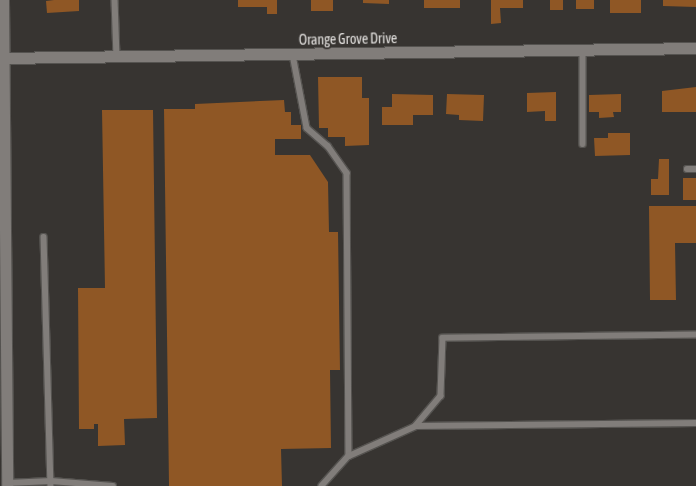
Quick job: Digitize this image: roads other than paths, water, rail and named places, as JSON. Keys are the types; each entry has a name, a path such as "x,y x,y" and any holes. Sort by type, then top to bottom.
{"street":[{"path":"2,0 3,467 7,484"},
{"name":"Orange Grove Drive","path":"2,58 696,48"}],"lane":[{"path":"114,0 117,57"},
{"path":"583,50 583,144"},
{"path":"293,55 307,128 328,146 347,173 349,456"},
{"path":"687,169 696,169"},
{"path":"44,237 51,484"},
{"path":"416,426 441,396 443,338 696,335"},
{"path":"322,486 349,456 416,426 696,423"},
{"path":"7,484 113,486"}]}
